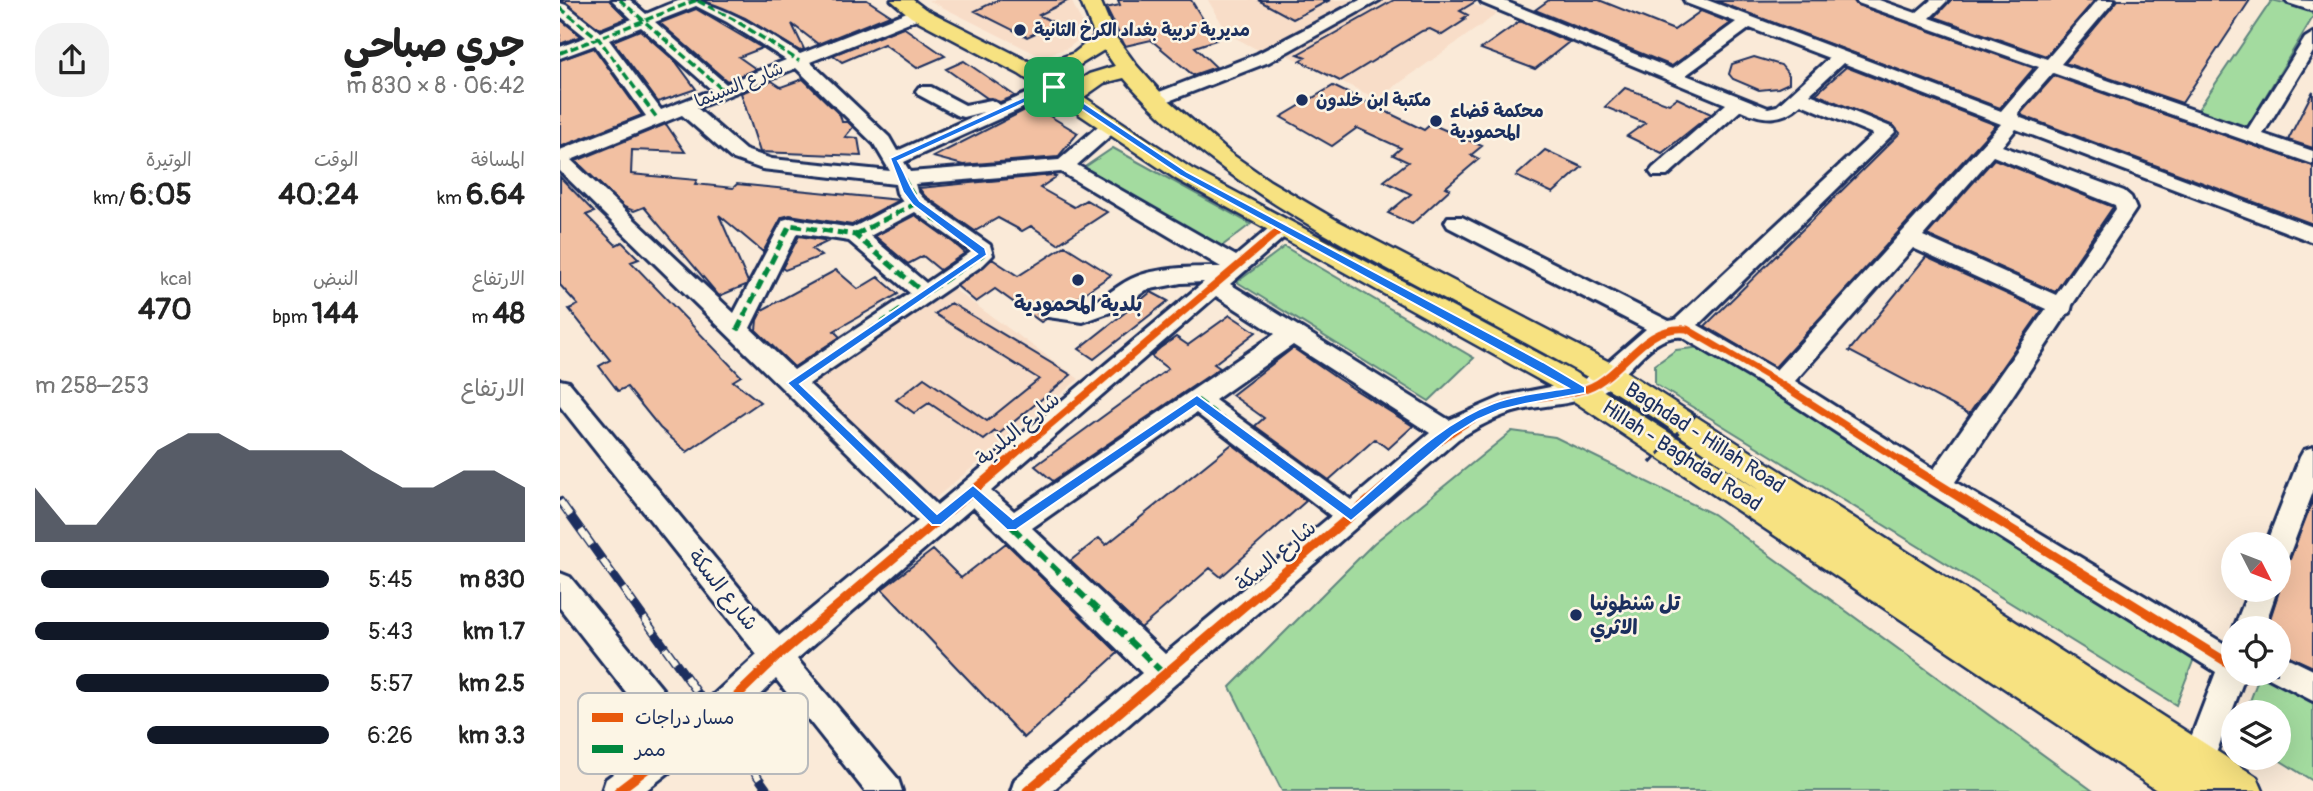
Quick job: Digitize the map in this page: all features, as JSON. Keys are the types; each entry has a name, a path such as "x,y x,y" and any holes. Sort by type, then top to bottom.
{"main road":[{"name":"Baghdad - Hillah Road","path":"1090,0 1105,36 1129,71 1155,100 1222,158 1329,227 1595,383"},
{"name":"Hillah - Baghdad Road","path":"910,7 1027,69 1184,174 1282,228 1539,365 1595,383 2195,776"},
{"path":"1027,69 1052,67 1077,60 1096,49 1105,36"},
{"path":"1058,90 1107,74 1129,71"},
{"path":"2195,776 2243,791"}],"street":[{"path":"620,0 724,91"},
{"path":"560,52 698,0 799,61 882,141 904,179 907,192 916,203 982,250 982,255 793,383"},
{"path":"1155,100 1263,58 1372,0"},
{"path":"1488,0 1520,5 1672,77 1737,104 1771,114 1780,112 1841,56"},
{"path":"1692,0 1723,5 1748,21 2313,234"},
{"path":"1864,0 2313,158"},
{"path":"1919,19 1940,0"},
{"path":"2013,121 2009,113 2107,0"},
{"path":"2294,0 2313,6"},
{"name":"شارع السينما","path":"560,159 799,61 910,7"},
{"path":"560,8 598,38 657,118"},
{"path":"1672,77 1748,21"},
{"path":"2252,137 2313,38"},
{"path":"893,160 1058,90"},
{"path":"925,92 963,111 1058,90"},
{"path":"1595,383 1648,338 1673,328 1886,132 1798,96"},
{"path":"1660,172 1737,104"},
{"path":"684,107 738,154 769,165 904,179 1064,166 1111,125"},
{"path":"1780,383 2013,121"},
{"path":"1938,485 2062,307 2126,209 2126,205 2117,196 1990,148"},
{"path":"560,159 936,521"},
{"path":"1064,166 1226,275 1292,334 1449,432"},
{"path":"855,235 916,203"},
{"path":"1455,222 1780,383 1938,485 2221,660"},
{"path":"737,330 790,225 855,235 925,294"},
{"name":"شارع البلدية","path":"740,693 777,657 1282,228"},
{"path":"1908,237 2062,307"},
{"path":"1049,310 1083,314 1114,302 1139,284 1181,275 1226,275"},
{"path":"1012,527 1292,334"},
{"name":"شارع السكة","path":"1027,791 1449,432 1472,417 1498,406 1595,383"},
{"name":"شارع السكة","path":"560,389 806,693"},
{"path":"1197,400 1351,515"},
{"path":"2285,532 2313,457"},
{"path":"973,491 1164,674"},
{"path":"562,594 644,693"},
{"path":"2291,674 2313,687"},
{"path":"2195,776 2226,686"},
{"name":"شارع السكة","path":"808,695 886,791"},
{"name":"شارع البلدية","path":"618,791 640,774"}],"path":[{"path":"1650,463 1698,412"}],"shaded area":[{"path":"928,0 1071,0 1084,27 1082,37 1068,48 1046,55 1036,54"},
{"path":"1208,0 1363,0 1264,53 1228,34"},
{"path":"1379,0 1462,0 1497,14 1377,99 1283,53"},
{"path":"948,285 1079,379 933,500 810,386"}],"green space":[{"path":"2272,0 2313,10 2313,17 2246,129 2197,111"},
{"path":"1113,148 1251,224 1218,249 1079,171"},
{"path":"1284,247 1474,358 1429,401 1237,282"},
{"path":"1702,347 2195,656 2176,705 1655,384 1655,365 1676,350"},
{"name":"تل شنطونيا الاثري","path":"1512,431 1555,437 1713,514 2093,791 1282,791 1230,687 1374,543"},
{"path":"2291,682 2313,695 2313,781 2291,767 2291,700 2250,700 2256,686 2291,686"}],"building":[{"path":"560,0 609,0 627,18 600,29"},
{"path":"701,0 867,0 890,15 818,44 792,24 804,49 800,51 745,18"},
{"path":"998,0 1069,0 1039,15 1056,24 1027,37 975,11"},
{"path":"1118,0 1191,0 1216,40 1195,47 1216,67 1193,75 1151,40 1125,46 1106,8 1120,5"},
{"path":"1258,0 1330,0 1293,19"},
{"path":"1394,0 1478,0 1460,11 1468,15 1462,19 1465,20 1442,35 1430,29 1422,31 1340,81 1300,61 1306,57 1298,54"},
{"path":"1549,0 1599,0 1674,30 1701,11 1731,23 1672,66 1535,10"},
{"path":"1853,0 1857,5 2034,68 2000,108 1716,1"},
{"path":"1951,0 2095,0 2046,56 1935,17"},
{"path":"2118,0 2250,0 2182,103 2065,63"},
{"path":"696,9 762,48 739,57 756,69 727,81 660,23"},
{"path":"560,19 581,36 560,44"},
{"path":"1520,21 1569,42 1535,69 1481,49"},
{"path":"903,27 945,56 917,68 884,44 842,62 833,55"},
{"path":"640,30 676,62 696,89 658,102 613,41"},
{"path":"594,48 642,115 560,147 560,60"},
{"path":"1754,57 1781,65 1789,75 1789,83 1778,88 1759,90 1733,79 1729,74 1732,64"},
{"path":"964,61 1015,96 1000,102 987,98 946,69"},
{"path":"1846,67 1996,125 1775,367 1705,326 1900,133 1894,126 1816,94"},
{"path":"2054,76 2313,166 2313,224 2023,116 2021,113"},
{"path":"803,79 840,115 842,122 848,122 853,127 845,137 858,138 861,156 760,152 741,93 772,81 781,87"},
{"path":"1333,86 1424,130 1431,124 1482,146 1471,155 1479,159 1446,187 1450,189 1412,224 1388,213 1411,194 1384,181 1408,162 1393,155 1401,148 1357,128 1332,146 1281,117"},
{"path":"1625,88 1669,104 1677,98 1711,114 1662,153 1627,136 1645,123 1605,107"},
{"path":"2313,91 2313,148 2288,140"},
{"path":"1033,106 1078,133 1058,157 963,165 933,157"},
{"path":"666,124 685,152 632,150 631,174 697,180 695,184 733,188 737,184 899,200 852,225 790,215 782,217 763,252 719,215 748,282 719,296 644,207 634,211 624,207 576,161"},
{"path":"1545,150 1582,167 1553,193 1516,176"},
{"path":"1994,159 2113,207 2055,292 1927,235"},
{"path":"1052,175 1056,177 1040,188 1074,207 1086,200 1107,212 1058,244 1031,226 1022,231 998,218 975,231 925,196 919,188"},
{"path":"560,177 594,212 586,215 616,245 622,242 639,259 631,262 741,376 733,381 760,402 687,452 660,428 627,387 618,391 599,366 610,360 569,309 578,305 560,285"},
{"path":"915,215 965,253 940,270 923,256 908,264 875,236"},
{"path":"799,236 829,241 812,249 821,256 785,270 782,268"},
{"path":"1065,246 1111,275 1070,303 1041,301 1036,311 1039,317 1046,319 1041,322 995,289 976,302 957,286 992,259 1018,276"},
{"path":"1926,257 2042,310 1969,414 1849,351"},
{"path":"836,270 858,289 878,277 898,294 834,331 840,337 794,367 756,330 757,320 762,310"},
{"path":"1151,292 1168,301 1094,359 1079,349"},
{"path":"951,303 1071,375 999,434 995,431 984,440 929,403 914,413 896,400 924,378 987,421 1039,379 935,314"},
{"path":"1230,315 1256,332 1214,364 1220,368 1053,481 1035,466 1168,369 1151,356 1160,348 1176,337 1188,345"},
{"path":"1293,348 1413,426 1388,449 1375,439 1329,480 1255,426 1264,418 1232,395"},
{"path":"1232,444 1306,501 1221,577 1210,568 1141,628 1070,561 1099,538 1106,545"},
{"path":"2313,499 2313,667 2291,657 2291,616 2271,616 2275,602 2291,602 2291,556"},
{"path":"1006,543 1118,653 1024,738 882,589 933,550 961,578"}],"railway":[{"path":"560,501 698,693"},
{"path":"756,774 768,791"}],"marked path":[{"path":"620,0 724,91"},
{"path":"560,53 697,0"},
{"path":"698,1 733,19 799,61"},
{"path":"560,8 598,38 657,118"},
{"path":"793,383 982,255 982,250 925,211 909,191 904,179"},
{"path":"855,235 916,203"},
{"path":"737,330 790,225 855,235 925,294"},
{"path":"1197,400 1351,515"},
{"path":"1012,527 1164,674"}],"cycle path":[{"path":"740,693 777,657 1282,228"},
{"path":"1027,791 1449,432 1504,405 1571,393 1598,383 1650,337 1674,328 1687,329 1779,383 1938,485 2221,659"},
{"path":"618,791 640,774"}],"place":[{"name":"مديرية تربية بغداد الكرخ الثانية","path":"1020,30"},
{"name":"مكتبة ابن خلدون","path":"1302,100"},
{"name":"محكمة قضاء المحمودية","path":"1436,121"},
{"name":"بلدية المحمودية","path":"1078,280"},
{"name":"تل شنطونيا الاثري","path":"1576,615"}],"route":[{"path":"1054,87 1184,174 1581,390 1525,399 1472,417 1449,432 1351,515 1197,400 1012,527 973,491 936,521 793,383 982,255 982,250 916,203 907,192 904,179 893,160 1054,87"}]}
